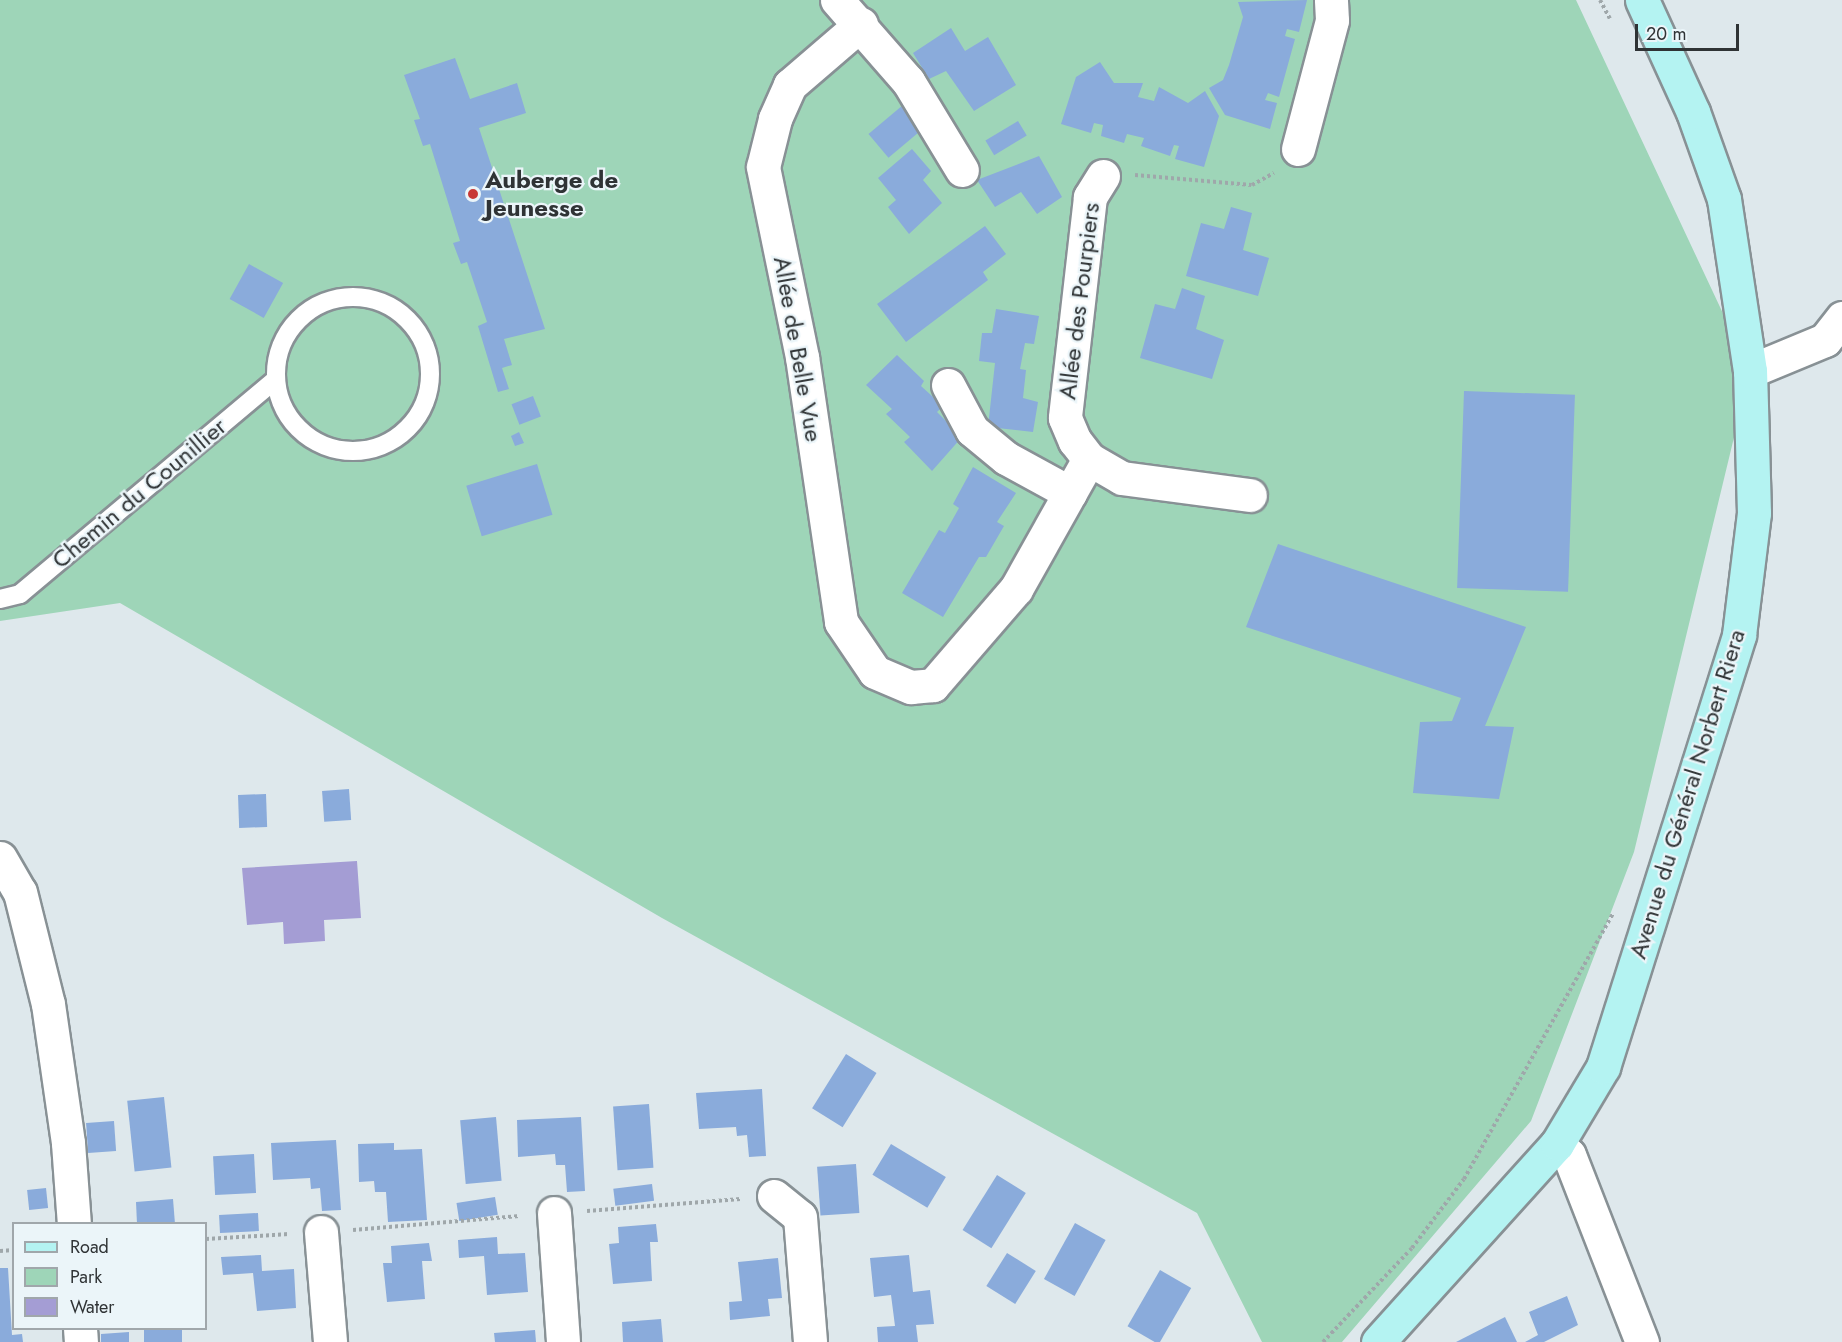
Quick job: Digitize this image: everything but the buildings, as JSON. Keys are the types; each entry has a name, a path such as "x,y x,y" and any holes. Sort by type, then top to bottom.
{"main road":[{"name":"Avenue du Général Norbert Riera","path":"1378,1342 1557,1144 1603,1067 1739,635 1754,513 1750,371 1724,199 1693,112 1642,0"}],"street":[{"path":"837,0 861,24 908,81 962,170"},
{"path":"1298,149 1332,20 1331,0"},
{"name":"Allée de Belle Vue","path":"861,24 790,85 775,118 764,167 802,357 841,622 875,672 911,687 933,686 1016,589 1070,492"},
{"name":"Allée des Pourpiers","path":"1103,176 1090,197 1065,418 1089,459 1122,478 1250,495"},
{"path":"1750,371 1825,340 1842,318"},
{"path":"948,385 972,430 1006,458 1070,492 1089,459"},
{"path":"0,858 20,892 48,1004 69,1143 74,1222"},
{"path":"1557,1144 1569,1155 1642,1342"},
{"path":"774,1196 800,1217 810,1342"},
{"path":"554,1213 563,1342"},
{"path":"321,1232 330,1342"}],"lane":[{"path":"353,295 378,300 418,331 430,380 424,406 410,427 373,448 340,451 315,442 295,426 281,405 275,380 277,354 299,318 327,300 353,295"},
{"name":"Chemin du Counillier","path":"0,599 20,594 275,380"}],"path":[{"path":"1600,0 1616,32"},
{"path":"1103,176 1252,185 1278,171 1298,149"},
{"path":"1323,1342 1412,1248 1464,1179 1614,910"},
{"path":"207,1239 774,1196"}],"green space":[{"path":"0,0 1576,0 1750,371 1634,852 1531,1121 1342,1342 1262,1342 1197,1213 662,918 120,603 0,621"}],"water":[{"path":"357,861 361,918 324,920 325,941 284,944 283,922 247,925 242,868"}],"place":[{"name":"Auberge de Jeunesse","path":"473,194"}]}
